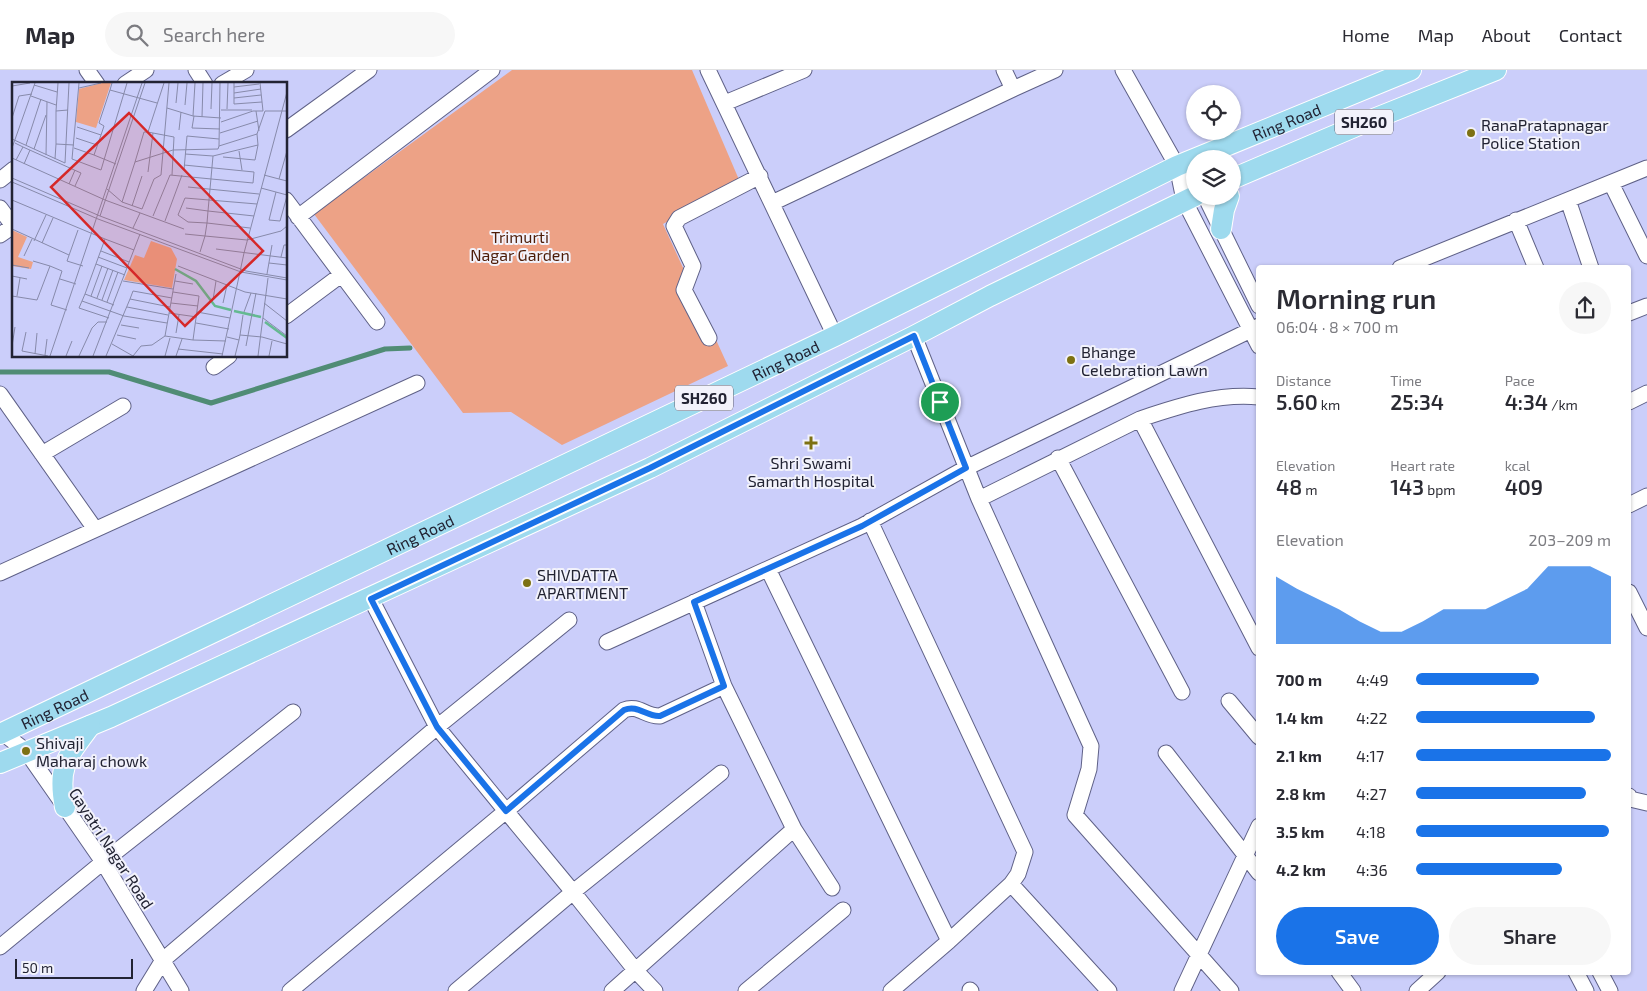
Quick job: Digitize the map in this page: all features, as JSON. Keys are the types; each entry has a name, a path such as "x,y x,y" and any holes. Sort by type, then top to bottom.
{"main road":[{"name":"Ring Road","path":"1,733 835,336 1177,166 1411,70"},
{"name":"SH260","path":"1241,180 1366,122 1496,70"},
{"name":"SH260","path":"26,752 90,726 371,599 650,468 914,336 1186,196"},
{"path":"1221,229 1226,205"},
{"path":"65,807 61,786 64,765 90,726"},
{"name":"Ring Road","path":"0,763 26,752"}],"street":[{"path":"87,70 96,82"},
{"path":"128,82 146,70"},
{"path":"196,70 204,82"},
{"path":"225,82 246,70"},
{"path":"288,129 369,70"},
{"path":"298,217 492,70"},
{"path":"708,70 835,336"},
{"path":"725,103 804,70"},
{"path":"1004,70 1014,89"},
{"path":"772,203 1055,70"},
{"path":"1123,70 1186,183"},
{"path":"1407,265 1647,168"},
{"path":"0,180 12,171"},
{"path":"709,338 685,295 684,286 693,266 674,226 679,218 760,176"},
{"path":"1611,182 1647,256"},
{"path":"1568,200 1590,265"},
{"path":"288,203 377,322"},
{"path":"973,484 1255,327 1197,205"},
{"path":"1209,205 1256,300"},
{"path":"0,208 12,226"},
{"path":"1516,220 1535,265"},
{"path":"0,235 12,228"},
{"path":"288,315 341,275"},
{"path":"1631,311 1647,306"},
{"path":"914,336 973,484 1091,746 1089,769 1075,815 1232,991"},
{"path":"214,367 226,358"},
{"path":"2,568 417,383"},
{"path":"1631,401 1647,393"},
{"path":"0,394 95,528"},
{"path":"607,642 870,521 973,484 1058,458 1140,419 1192,402 1245,396 1256,397"},
{"path":"42,454 123,406"},
{"path":"1140,419 1256,642"},
{"path":"1058,458 1182,692"},
{"path":"1631,504 1647,496"},
{"path":"870,521 1025,852 1018,874 1011,884 950,942 891,991"},
{"path":"768,569 950,942"},
{"path":"1631,594 1642,604 1647,628"},
{"path":"371,599 437,727 636,971 655,991"},
{"path":"694,602 724,686 794,829 832,888"},
{"path":"144,991 163,960 437,727 569,620"},
{"path":"290,991 624,710 636,708 650,715 660,716 724,686"},
{"path":"1229,701 1256,733"},
{"path":"0,947 103,862 293,712"},
{"name":"Gayatri Nagar Road","path":"1,733 26,752 65,807 103,862 181,991"},
{"path":"1166,753 1245,858 1256,870"},
{"path":"456,991 573,892 721,773"},
{"path":"1631,799 1647,803"},
{"path":"612,991 794,829"},
{"path":"1182,991 1256,833"},
{"path":"1011,884 1109,991"},
{"path":"746,991 843,910"},
{"path":"1341,975 1353,991"},
{"path":"1417,991 1435,975"},
{"path":"1578,975 1586,991"},
{"path":"1602,975 1610,991"}],"green space":[{"name":"Trimurti Nagar Garden","path":"512,70 692,70 740,182 663,224 728,366 562,445 511,412 463,413 314,214"}],"waterway":[{"path":"0,372 109,372 211,403 385,349 410,348"}],"place":[{"name":"RanaPratapnagar Police Station","path":"1471,133"},
{"name":"Bhange Celebration Lawn","path":"1071,360"},
{"name":"Shri Swami Samarth Hospital","path":"811,443"},
{"name":"SHIVDATTA APARTMENT","path":"527,583"},
{"name":"Shivaji Maharaj chowk","path":"26,751"}],"route":[{"path":"914,336 940,402 966,468 862,526 694,602 724,686 660,716 650,715 636,708 624,710 506,811 437,727 371,599 650,468 914,336"}]}
